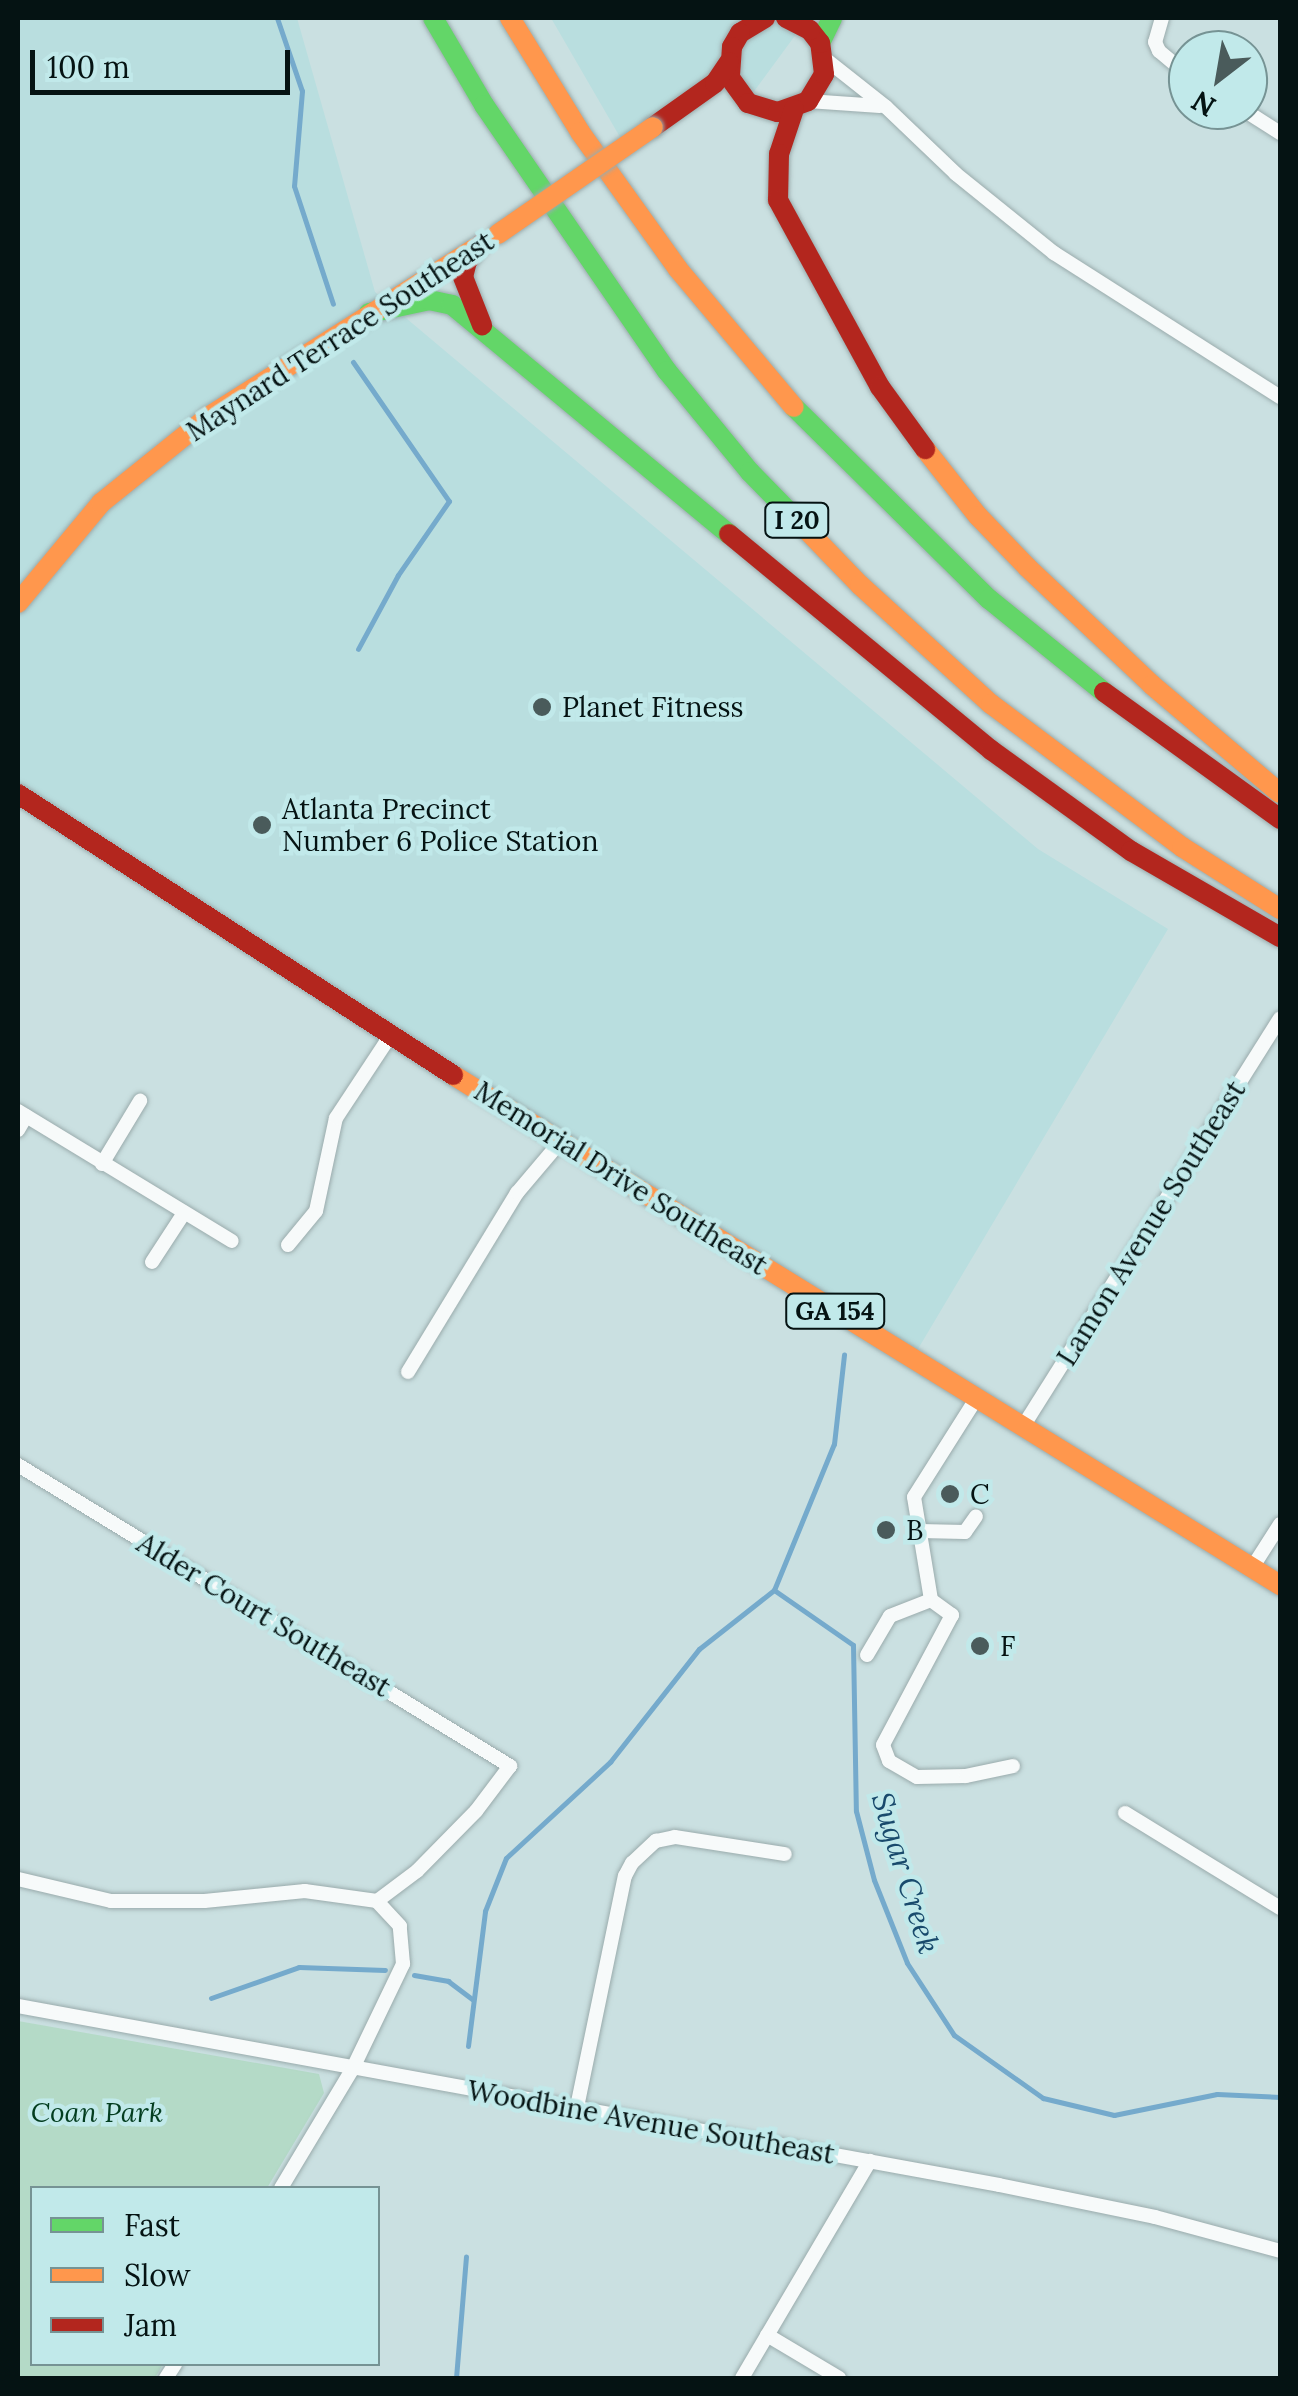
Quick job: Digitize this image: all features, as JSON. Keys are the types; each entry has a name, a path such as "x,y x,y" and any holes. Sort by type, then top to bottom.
{"main road":[{"name":"I 20","path":"433,18 484,105 598,276 667,371 750,472 860,585 991,704 1182,847 1280,909"},
{"name":"I 20","path":"510,18 580,132 678,269 784,397 989,599 1144,725 1280,819"},
{"name":"Maynard Terrace Southeast","path":"18,603 101,503 208,417 489,239 692,102 715,82 740,33 765,18"},
{"path":"786,18 810,30 822,50"},
{"path":"832,18 822,50 818,88 801,105 779,154 778,200 880,387 978,516 1026,566 1152,686 1280,793"},
{"path":"728,62 737,92 748,103"},
{"path":"692,102 748,103 778,112 801,105"},
{"path":"489,239 467,262 463,277 472,306 491,336"},
{"path":"369,312 430,300 452,305 991,750 1132,851 1280,936"},
{"name":"Memorial Drive Southeast","path":"18,794 390,1036 1280,1585"}],"street":[{"path":"1162,18 1155,42 1168,58"},
{"path":"822,50 956,174 1054,253 1280,396"},
{"path":"801,105 886,107"},
{"name":"Lamon Avenue Southeast","path":"1022,1428 1280,1018"},
{"path":"288,1245 316,1211 336,1118 390,1036"},
{"path":"102,1164 140,1101"},
{"path":"20,1119 232,1241"},
{"path":"408,1372 517,1193 561,1142"},
{"path":"152,1262 184,1213"},
{"path":"976,1399 914,1497 931,1600 952,1614 887,1730 883,1744 889,1762 917,1777 966,1776 1013,1766"},
{"name":"Alder Court Southeast","path":"18,1465 510,1766 476,1811 418,1871 377,1901"},
{"path":"920,1531 965,1532 976,1516"},
{"path":"1252,1568 1280,1524"},
{"path":"867,1655 890,1616 931,1600"},
{"path":"1126,1813 1280,1908"},
{"path":"577,2107 625,1876 632,1863 656,1841 674,1837 785,1854"},
{"path":"18,1879 73,1894 126,1902 204,1901 305,1891 377,1901 400,1926 403,1964 352,2070 281,2186"},
{"name":"Woodbine Avenue Southeast","path":"18,2006 352,2070 870,2161 1155,2217 1280,2252"},
{"path":"742,2378 870,2161"},
{"path":"768,2335 839,2378"}],"shaded area":[{"path":"18,18 297,18 375,292 1038,849 1168,929 912,1359 18,804"},
{"path":"551,18 808,18 747,101 734,75 624,144"}],"green space":[{"name":"Coan Park","path":"18,2021 319,2074 324,2093 268,2186 30,2186 30,2366 162,2366 155,2378 18,2378"}],"waterway":[{"name":"Sugar Creek","path":"277,18 302,91 294,186 333,304"},
{"name":"Sugar Creek","path":"353,362 449,501 398,575 358,649"},
{"path":"468,2046 485,1911 506,1858 610,1762 699,1649 774,1590 834,1444 844,1355"},
{"name":"Sugar Creek","path":"774,1590 853,1645 856,1811 874,1880 907,1963 954,2035 1043,2098 1114,2115 1217,2094 1280,2097"},
{"path":"211,1998 299,1967 385,1970"},
{"path":"414,1975 448,1981 472,1999"},
{"path":"456,2378 466,2256"}],"traffic: fast":[{"path":"433,18 484,105 667,371 750,472 801,524"},
{"path":"820,43 832,18"},
{"path":"369,313 429,300 452,305 729,534"},
{"path":"794,407 989,599 1104,692"}],"traffic: slow":[{"path":"510,18 580,132 678,269 794,407"},
{"path":"498,234 653,127"},
{"path":"18,603 101,503 208,417 475,248"},
{"path":"925,449 978,516 1027,567 1152,685 1280,793"},
{"path":"801,524 860,585 991,704 1182,847 1280,909"},
{"path":"453,1075 1280,1585"}],"traffic: jam":[{"path":"765,18 740,33 732,47 730,78 748,103 778,112 808,101 824,74 820,43 810,30 786,18"},
{"path":"653,127 715,83 729,62"},
{"path":"794,109 779,154 778,200 880,387 925,449"},
{"path":"481,244 467,261 463,277 482,325"},
{"path":"729,534 991,750 1131,851 1280,937"},
{"path":"1104,692 1280,819"},
{"path":"18,794 453,1075"}],"place":[{"name":"Planet Fitness","path":"542,707"},
{"name":"Atlanta Precinct Number 6 Police Station","path":"262,825"},
{"name":"C","path":"950,1494"},
{"name":"B","path":"886,1530"},
{"name":"F","path":"980,1646"}]}
